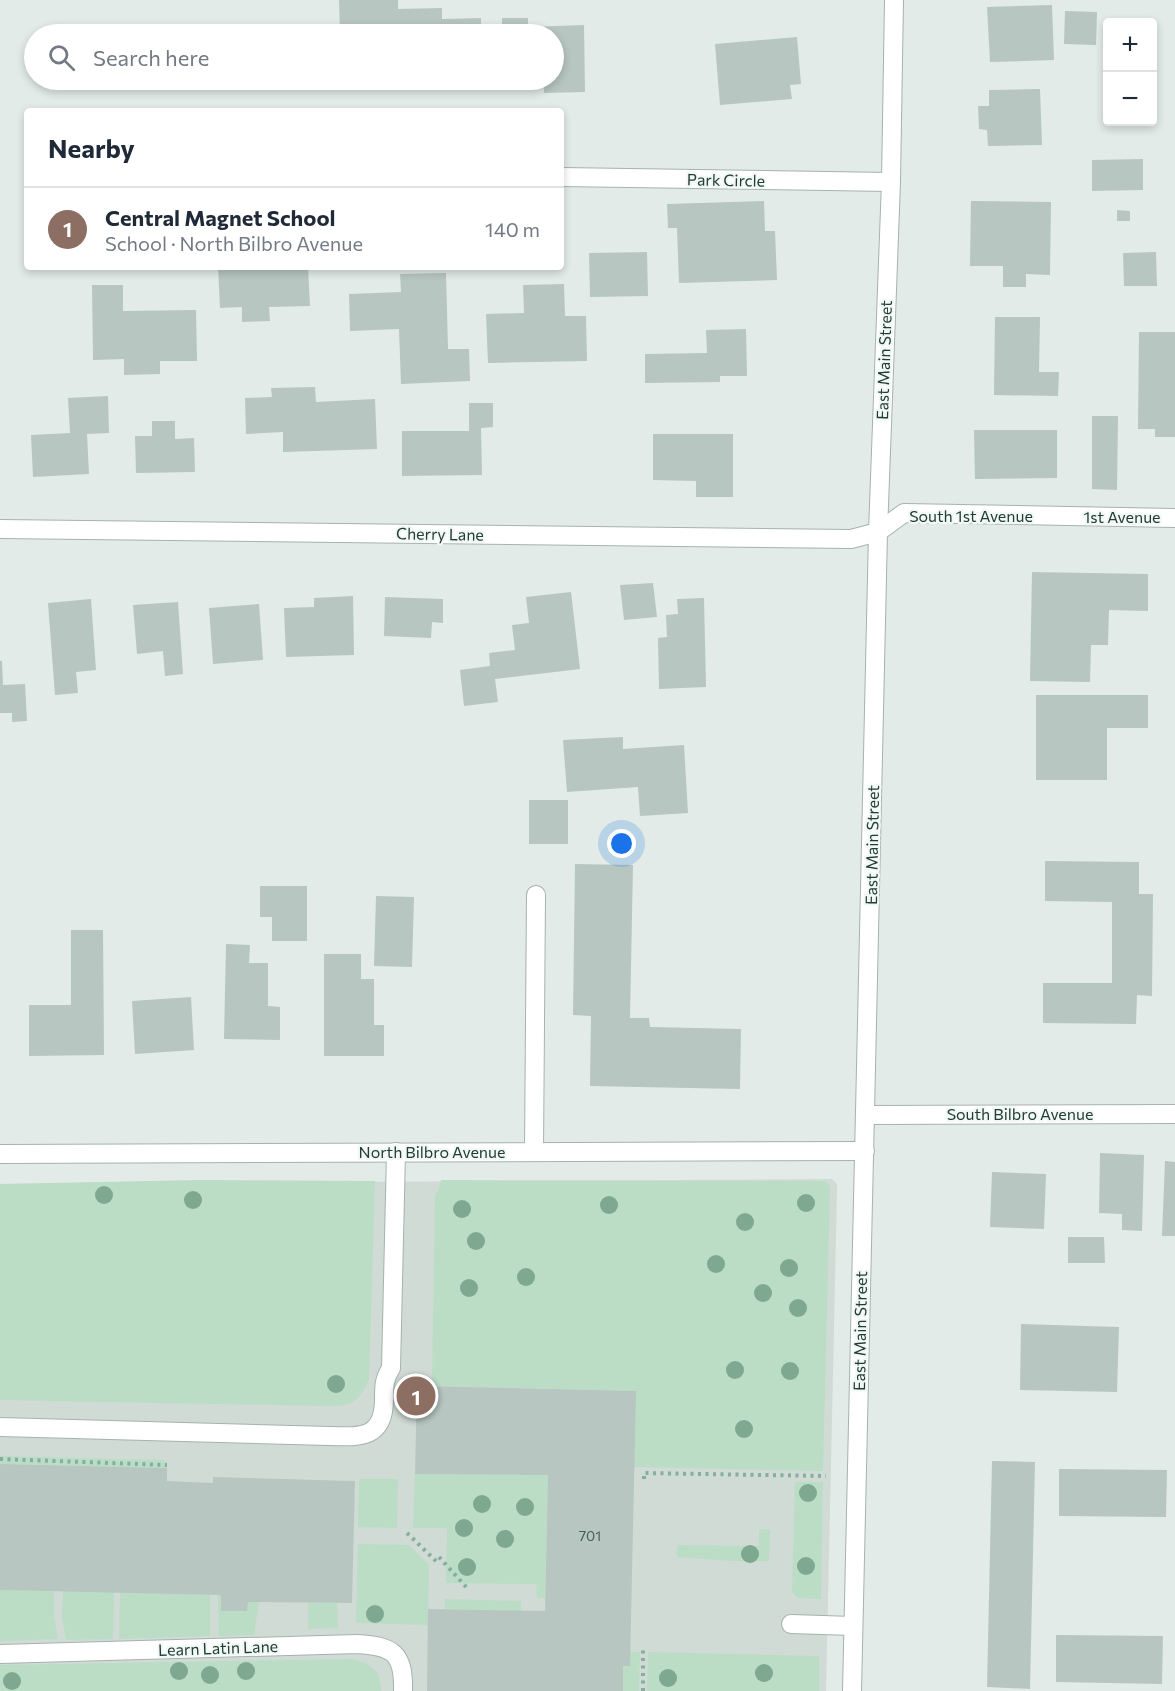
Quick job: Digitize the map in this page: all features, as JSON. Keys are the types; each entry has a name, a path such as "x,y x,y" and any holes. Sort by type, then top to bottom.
{"street":[{"name":"East Main Street","path":"852,1691 878,532 891,182 894,0"},
{"name":"Park Circle","path":"564,177 891,182"},
{"name":"South 1st Avenue","path":"878,532 904,513 1069,517"},
{"name":"1st Avenue","path":"1069,517 1175,518"},
{"name":"Cherry Lane","path":"0,529 851,539 878,532"},
{"path":"534,1151 536,895"},
{"name":"South Bilbro Avenue","path":"865,1114 1175,1114"},
{"name":"North Bilbro Avenue","path":"0,1154 865,1151"},
{"path":"0,1427 346,1437 369,1433 379,1426 384,1407 384,1377 391,1368 396,1152"},
{"path":"791,1624 853,1626"},
{"name":"Learn Latin Lane","path":"0,1654 377,1645 392,1653 399,1660 404,1672 403,1691"}],"path":[{"path":"0,1459 91,1460 167,1465"},
{"path":"644,1479 644,1473 826,1476"},
{"path":"407,1533 439,1564"},
{"path":"439,1557 468,1589"},
{"path":"643,1691 644,1650"}],"shaded area":[{"path":"832,1179 837,1184 837,1191 826,1691 0,1691 0,1184"}],"green space":[{"path":"198,1180 375,1181 369,1379 359,1397 345,1405 330,1406 0,1400 0,1184"},
{"path":"441,1180 826,1181 830,1187 823,1471 634,1467 635,1391 432,1386 435,1195"},
{"path":"0,1456 163,1460 167,1463 167,1468 0,1464"},
{"path":"415,1474 548,1475 545,1598 537,1598 536,1584 446,1583 447,1528 413,1528"},
{"path":"359,1479 398,1479 397,1528 358,1527"},
{"path":"795,1482 823,1482 821,1599 798,1598 792,1592"},
{"path":"759,1530 770,1530 769,1561 678,1557 676,1553 680,1545 759,1546"},
{"path":"358,1544 409,1545 429,1565 428,1625 356,1623"},
{"path":"0,1590 54,1591 54,1616 58,1639 0,1641"},
{"path":"63,1591 114,1592 113,1639 66,1640 62,1616"},
{"path":"120,1592 210,1594 210,1636 119,1639"},
{"path":"218,1594 221,1595 221,1611 247,1611 248,1602 259,1602 254,1635 219,1636"},
{"path":"445,1599 521,1601 521,1611 445,1609"},
{"path":"308,1603 337,1603 338,1628 308,1629"},
{"path":"630,1652 640,1652 639,1691 623,1691 623,1666 630,1666"},
{"path":"648,1652 819,1656 819,1691 647,1691"},
{"path":"351,1659 369,1665 377,1673 381,1691 0,1691 0,1665"}],"building":[{"path":"339,0 398,0 398,9 442,8 442,19 481,18 481,24 340,24"},
{"path":"1052,5 1054,60 990,62 987,7"},
{"path":"1065,11 1097,12 1096,45 1064,44"},
{"path":"502,18 528,18 528,24 502,24"},
{"path":"584,25 585,92 544,93 544,90 564,90 564,26"},
{"path":"797,37 801,84 790,85 792,99 720,105 715,44"},
{"path":"1040,89 1042,145 988,146 987,130 979,129 978,106 989,106 989,90"},
{"path":"1143,159 1143,190 1092,191 1092,160"},
{"path":"764,201 765,231 775,231 777,280 679,283 677,228 668,228 667,204"},
{"path":"971,201 1051,202 1050,275 1026,274 1026,287 1003,287 1003,266 970,266"},
{"path":"1117,210 1130,211 1130,221 1117,221"},
{"path":"647,252 648,296 590,297 589,253"},
{"path":"1156,252 1157,286 1124,286 1123,253"},
{"path":"218,270 308,270 310,306 269,307 270,321 242,322 242,307 220,308"},
{"path":"446,273 448,349 469,349 470,381 401,384 399,329 350,331 349,294 401,292 400,274"},
{"path":"564,284 565,316 586,316 587,361 488,363 486,314 524,313 523,285"},
{"path":"92,285 123,285 123,311 196,310 197,361 160,361 160,374 124,375 124,359 93,360"},
{"path":"995,317 1040,317 1039,372 1059,372 1058,396 994,395"},
{"path":"746,329 747,376 720,376 720,382 645,383 645,354 707,353 706,330"},
{"path":"1139,332 1175,332 1175,437 1155,437 1155,429 1138,429"},
{"path":"315,387 316,402 375,399 377,449 283,452 283,432 246,434 245,398 272,397 271,388"},
{"path":"108,396 109,433 87,434 89,474 33,477 31,435 70,433 68,398"},
{"path":"469,403 493,403 493,427 481,428 482,475 402,476 402,431 469,431"},
{"path":"1092,416 1118,416 1117,490 1092,489"},
{"path":"152,421 175,421 175,439 194,438 195,472 136,473 135,436 152,436"},
{"path":"974,430 1057,430 1057,478 975,479"},
{"path":"653,434 733,434 733,497 696,497 696,481 653,480"},
{"path":"1032,572 1148,574 1148,611 1109,610 1108,645 1091,645 1090,682 1030,681"},
{"path":"653,583 657,617 624,620 620,585"},
{"path":"571,592 580,669 495,679 498,702 464,706 460,670 490,666 489,653 515,650 512,625 529,623 526,597"},
{"path":"353,596 354,655 286,657 284,608 314,607 314,598"},
{"path":"385,597 443,599 443,623 432,622 431,638 384,636"},
{"path":"704,598 706,687 659,689 658,638 667,637 666,615 678,614 677,599"},
{"path":"91,599 96,670 76,672 78,693 55,695 48,603"},
{"path":"178,602 183,674 165,676 163,651 137,654 133,605"},
{"path":"259,604 263,660 213,664 209,608"},
{"path":"0,661 2,661 3,685 25,684 27,721 12,722 12,713 0,713"},
{"path":"1036,695 1148,695 1148,728 1107,728 1107,780 1036,780"},
{"path":"623,737 623,749 684,745 688,813 640,816 638,787 567,792 563,740"},
{"path":"529,800 568,800 568,844 529,844"},
{"path":"1045,861 1139,862 1139,894 1153,894 1152,996 1137,995 1136,1024 1043,1023 1043,983 1112,983 1112,902 1045,901"},
{"path":"575,864 633,865 630,1018 649,1018 650,1027 741,1029 740,1089 590,1086 591,1016 573,1015"},
{"path":"260,886 307,886 307,941 272,941 272,917 260,917"},
{"path":"376,896 414,897 412,967 374,966"},
{"path":"71,930 103,930 104,1055 29,1056 29,1005 71,1005"},
{"path":"226,944 250,945 249,963 268,963 268,1006 280,1007 280,1040 224,1039"},
{"path":"324,954 361,954 361,979 374,979 374,1025 384,1025 384,1056 324,1056"},
{"path":"191,997 194,1050 135,1054 132,1001"},
{"path":"1100,1153 1144,1155 1142,1231 1122,1230 1122,1214 1099,1213"},
{"path":"1165,1161 1175,1162 1175,1236 1162,1236"},
{"path":"992,1172 1046,1174 1044,1229 990,1227"},
{"path":"1068,1237 1104,1237 1105,1263 1068,1263"},
{"path":"1021,1324 1119,1327 1117,1392 1020,1390"},
{"path":"417,1386 636,1391 630,1666 623,1666 623,1691 427,1691 428,1609 545,1611 548,1475 415,1474"},
{"path":"992,1461 1035,1462 1030,1689 987,1687"},
{"path":"0,1464 167,1468 167,1481 213,1483 213,1477 355,1481 352,1603 248,1602 247,1611 221,1611 221,1595 0,1590"},
{"path":"1059,1469 1167,1470 1166,1517 1059,1516"},
{"path":"1056,1635 1163,1636 1162,1684 1056,1682"}],"place":[{"name":"Central Magnet School","path":"416,1396"}]}
